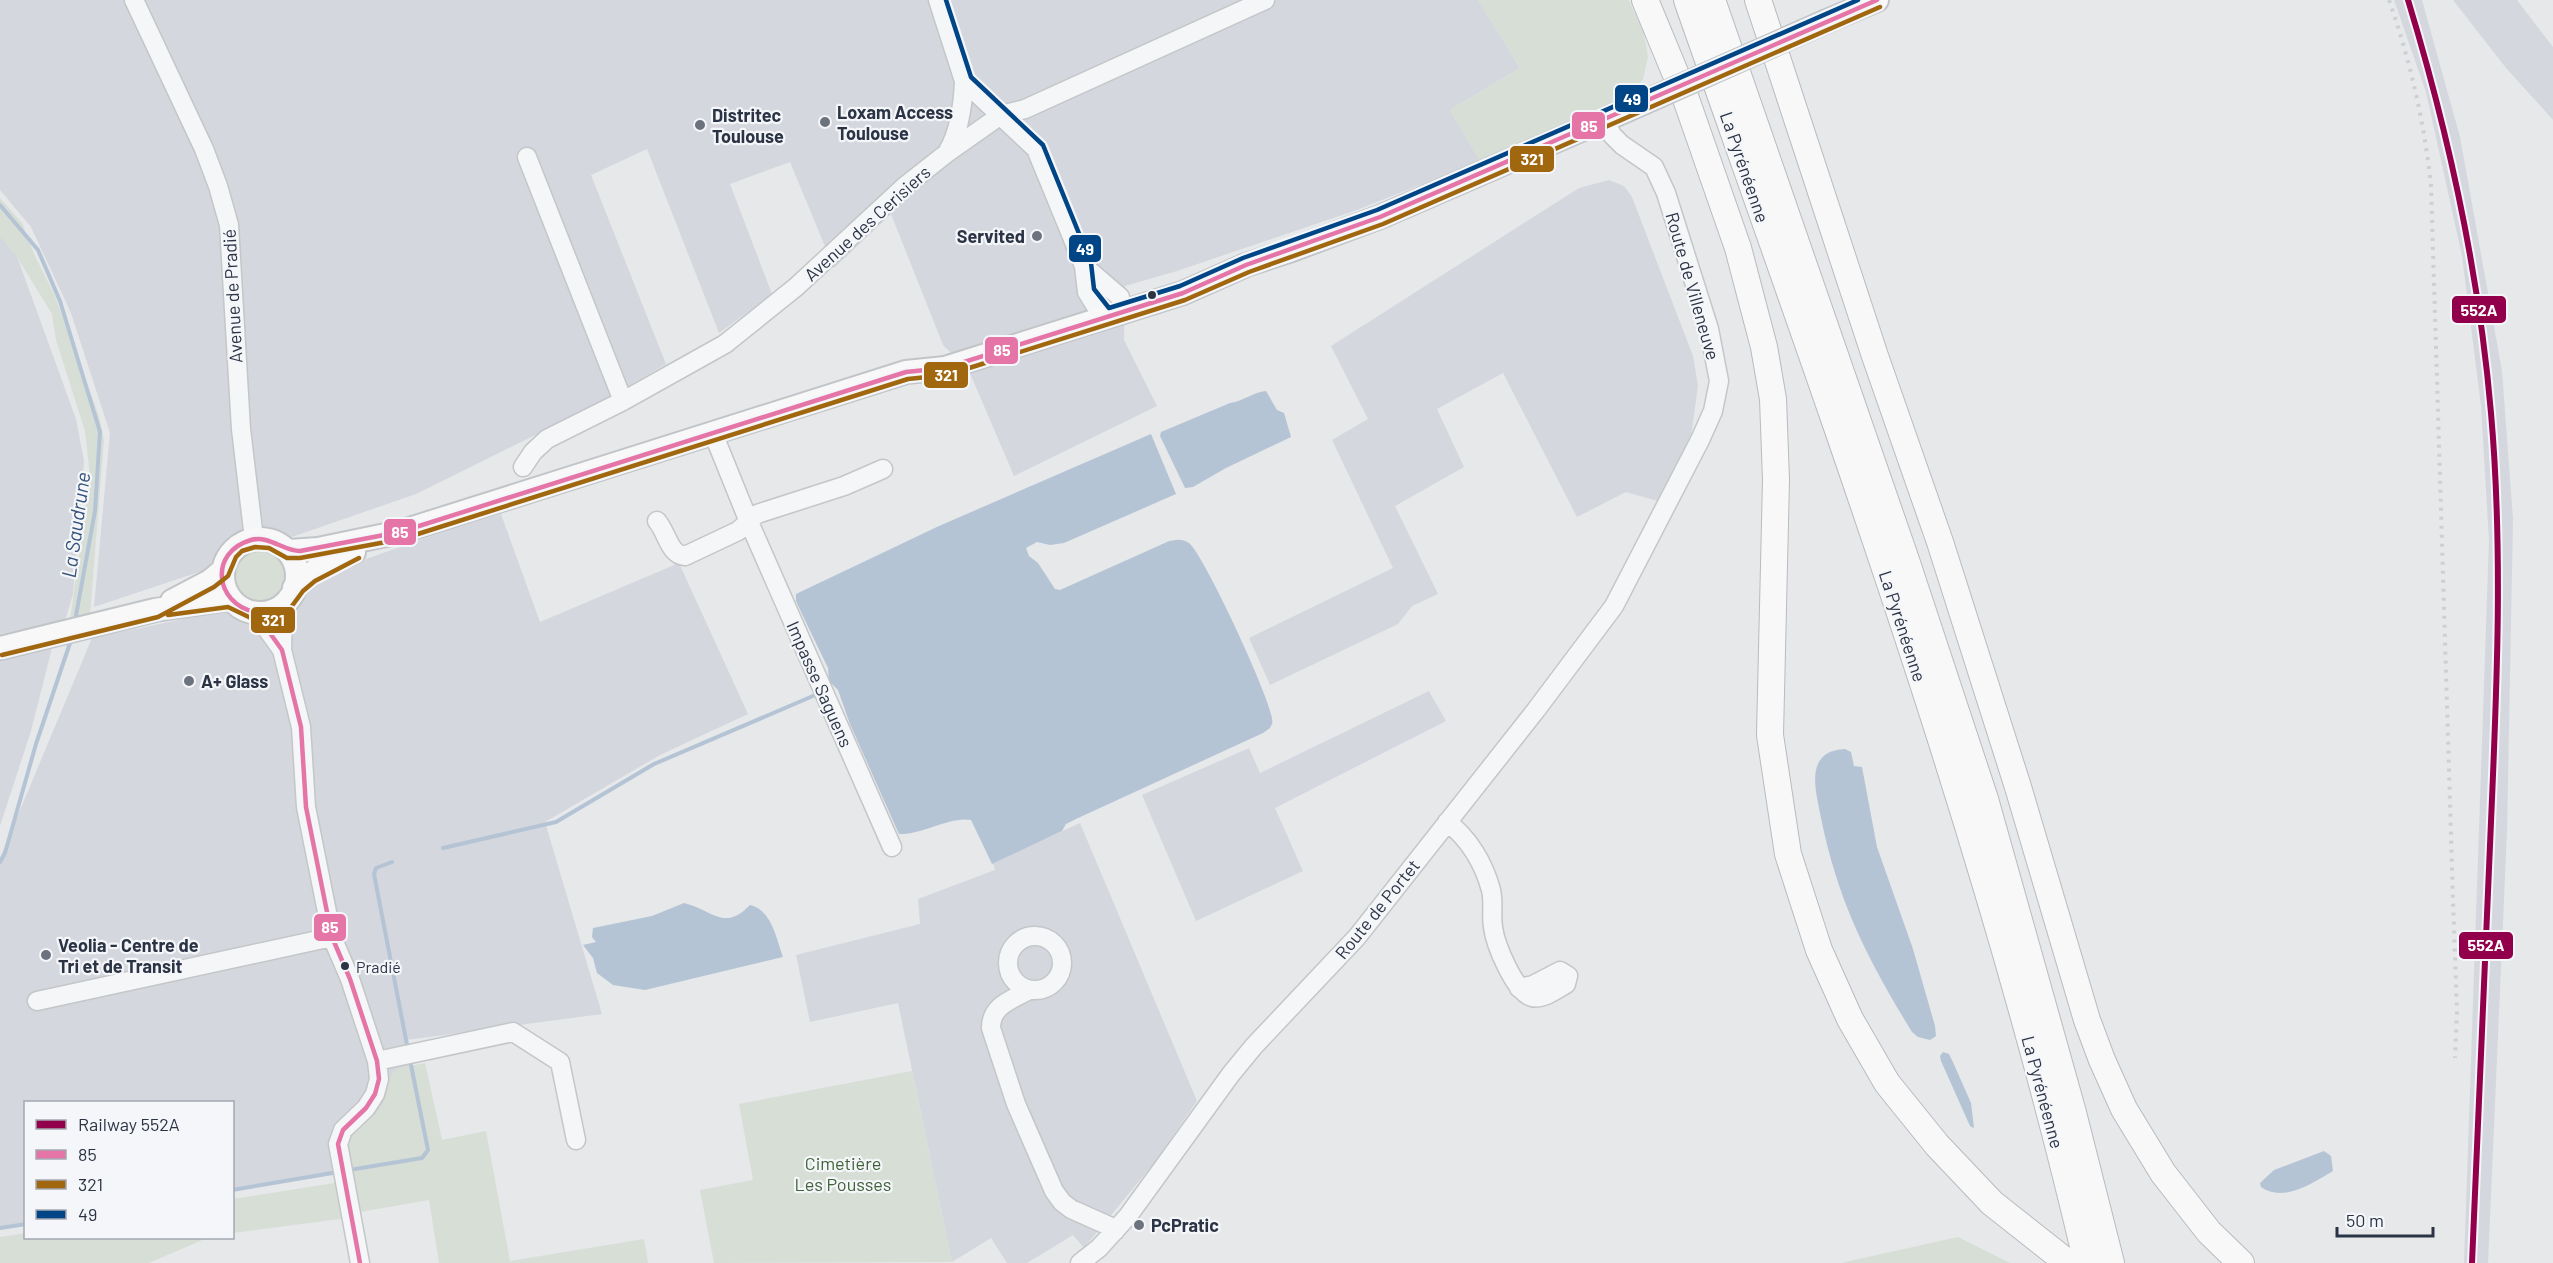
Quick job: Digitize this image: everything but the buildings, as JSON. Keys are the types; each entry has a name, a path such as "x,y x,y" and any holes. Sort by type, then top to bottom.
{"highway":[{"path":"1645,0 1686,99 1738,248 1764,347 1773,399 1776,480 1770,735 1788,854 1819,950 1850,1019 1887,1083 1937,1145 1992,1203 2068,1263"},
{"name":"La Pyrénéenne","path":"1687,0 1884,567 1961,807 2007,960 2087,1263"},
{"name":"La Pyrénéenne","path":"1712,0 1906,560 1985,800 2072,1109 2111,1263"},
{"path":"1758,0 1875,356 1944,554 2018,786 2087,1020 2102,1060 2124,1108 2163,1173 2209,1232 2241,1263"}],"main road":[{"path":"289,597 298,577 296,564 288,551 271,541 254,539 238,545 230,553 222,571 223,586 230,599 242,609 271,613 289,597 326,564 400,532 906,372 923,361 1099,305 1183,293 1246,265 1380,216 1627,110 1871,1"},
{"path":"288,551 318,549 400,532"},
{"path":"155,610 201,587 222,571"},
{"path":"0,648 155,610 230,599"}],"street":[{"name":"Avenue de Pradié","path":"134,0 204,149 229,225 241,429 254,539"},
{"path":"938,0 964,81 961,117 954,141 947,153"},
{"name":"Avenue des Cerisiers","path":"523,467 546,439 623,401 725,344 796,287 898,192 947,153 1001,115 1025,110 1265,0"},
{"path":"964,81 1036,148 1099,305"},
{"name":"Route de Villeneuve","path":"1604,118 1612,135 1622,145 1654,167 1666,193 1709,329 1719,381 1713,411 1651,537"},
{"path":"527,157 623,401"},
{"name":"Impasse Saguens","path":"713,433 749,522 892,847"},
{"path":"657,521 666,530 673,550 685,556 738,531 757,514 844,486 884,469"},
{"name":"Route de Portet","path":"1080,1263 1115,1231 1142,1198 1231,1074 1254,1046 1357,938 1614,606 1651,537"},
{"path":"282,650 289,597"},
{"path":"255,612 282,650 302,727 306,807 332,938 350,979 377,1061 379,1079 375,1094 366,1108 343,1130 338,1144 360,1263"},
{"path":"1447,822 1469,841 1488,882 1492,892 1495,937 1519,988"},
{"path":"37,1001 332,938"},
{"path":"1029,990 997,1008 991,1017 991,1028 1016,1104 1054,1191 1062,1202 1115,1231"},
{"path":"377,1061 513,1032 560,1062 576,1140"}],"shaded area":[{"path":"0,0 1478,0 1520,68 1450,110 1480,161 1357,210 1177,271 1125,286 1124,340 1157,406 1014,476 969,371 943,345 891,214 834,268 790,162 730,184 772,294 719,333 647,149 591,175 666,364 590,408 416,494 205,570 94,607 110,433 71,313 31,227 0,190"},
{"path":"2394,0 2422,0 2460,137 2502,371 2513,519 2507,831 2488,1263 2464,1263 2489,540 2481,406 2462,256 2426,92"},
{"path":"2453,0 2517,0 2553,47 2553,120 2506,68"},
{"path":"1609,180 1624,186 1632,197 1693,356 1698,386 1691,436 1661,502 1626,492 1577,517 1503,373 1437,409 1464,467 1395,506 1438,594 1412,606 1398,624 1270,685 1249,638 1393,568 1332,440 1368,419 1331,346 1579,188"},
{"path":"0,228 11,240 76,419 84,461 73,594 65,621 0,634"},
{"path":"501,514 540,622 679,563 748,714 660,755 545,822 602,1014 406,1040 424,1160 234,1191 234,1101 24,1101 24,1225 0,1229 0,858 92,638 222,611 255,627 287,618 309,585 366,559"},
{"path":"52,648 31,731 0,826 0,659"},
{"path":"1429,691 1446,721 1275,808 1303,871 1196,921 1142,795 1249,748 1260,773"},
{"path":"1080,823 1197,1101 1154,1163 1084,1248 1073,1235 1027,1263 1007,1263 991,1238 952,1262 898,1003 810,1022 796,955 920,924 918,899 995,870 993,863"}],"green space":[{"path":"1478,0 1629,0 1644,34 1648,57 1643,79 1635,89 1618,102 1480,161 1450,110 1520,68"},
{"path":"0,198 22,223 34,254 55,296 99,416 104,440 90,615 70,621 90,476 85,431 56,340 52,314 17,257 0,237"},
{"path":"256,548 268,548 278,552 286,560 290,576 286,592 278,600 268,604 256,604 246,600 238,592 234,582 234,570 238,560 246,552"},
{"path":"425,1063 442,1140 486,1131 510,1261 644,1239 648,1263 439,1263 429,1200 360,1212 349,1142 383,1104 393,1072 400,1068"},
{"name":"Cimetière Les Pousses","path":"912,1071 952,1262 714,1263 700,1190 753,1180 739,1104"},
{"path":"341,1182 347,1218 234,1233 234,1199"},
{"path":"24,1233 24,1239 205,1239 149,1263 0,1263 0,1237"},
{"path":"1958,1237 2010,1263 1841,1263"}],"water":[{"path":"1266,391 1277,410 1284,413 1291,437 1226,468 1193,487 1185,488 1160,436 1161,432 1230,403"},
{"path":"1151,434 1176,494 1064,543 1050,545 1037,542 1026,548 1029,556 1038,563 1055,589 1060,590 1167,542 1181,540 1189,543 1208,572 1249,657 1268,706 1272,722 1270,728 1076,819 1066,824 1062,831 992,864 971,820 963,819 917,832 899,834 850,724 838,690 829,681 828,668 796,601 796,594 939,526"},
{"path":"1845,749 1851,752 1854,766 1862,767 1877,847 1913,949 1935,1026 1936,1036 1930,1040 1918,1037 1912,1032 1896,1006 1856,930 1836,877 1821,818 1815,774 1823,757 1832,751"},
{"path":"684,903 725,918 741,913 750,905 757,908 772,926 783,957 645,990 613,985 597,973 593,958 583,945 596,942 592,937 593,928 652,916"},
{"path":"1943,1052 1949,1054 1971,1103 1974,1128 1970,1126 1941,1061 1940,1056"},
{"path":"2324,1151 2331,1156 2333,1171 2316,1181 2298,1189 2279,1193 2261,1187 2260,1183 2274,1170"}],"waterway":[{"name":"La Saudrune","path":"0,205 38,250 60,301 100,432 95,511 75,621"},
{"name":"La Saudrune","path":"0,862 5,853 36,744 71,640"},
{"path":"443,848 556,822 654,764 820,693"},
{"path":"392,862 376,868 374,874 408,1050"},
{"path":"349,1170 422,1158 428,1150 410,1060"},
{"path":"234,1190 338,1172"},
{"path":"0,1228 24,1224"}],"railway":[{"path":"2389,0 2415,91 2431,185 2457,1012 2455,1058"}],"rail line":[{"name":"552A","path":"2408,0 2437,102 2470,256 2486,360 2495,464 2498,566 2497,669 2472,1263"}],"transit line":[{"name":"49","path":"946,0 971,77 1043,145 1091,263 1094,289 1109,308 1180,286 1243,258 1377,210 1858,0"},
{"name":"85","path":"360,1263 338,1144 343,1130 366,1108 375,1094 379,1079 377,1061 350,979 332,937 306,807 301,727 282,650 255,612 241,607 231,599 222,577 223,566 228,555 237,546 258,539 300,551 400,532 906,372 945,368 1183,293 1246,265 1380,217 1877,0"},
{"name":"321","path":"2,655 158,617 214,587 228,576 236,557 242,551 255,547 269,548 287,558 300,558 402,539 908,379 947,375 1185,300 1249,272 1383,224 1880,7"},
{"name":"321","path":"168,615 228,607 255,620 274,620 289,610 303,591 315,581 359,558"}],"place":[{"name":"Loxam Access Toulouse","path":"825,122"},
{"name":"Distritec Toulouse","path":"700,125"},
{"name":"Servited","path":"1037,236"},
{"name":"A+ Glass","path":"189,681"},
{"name":"Veolia - Centre de Tri et de Transit","path":"46,955"},
{"name":"Pradié","path":"345,966"},
{"name":"PcPratic","path":"1139,1225"}]}
